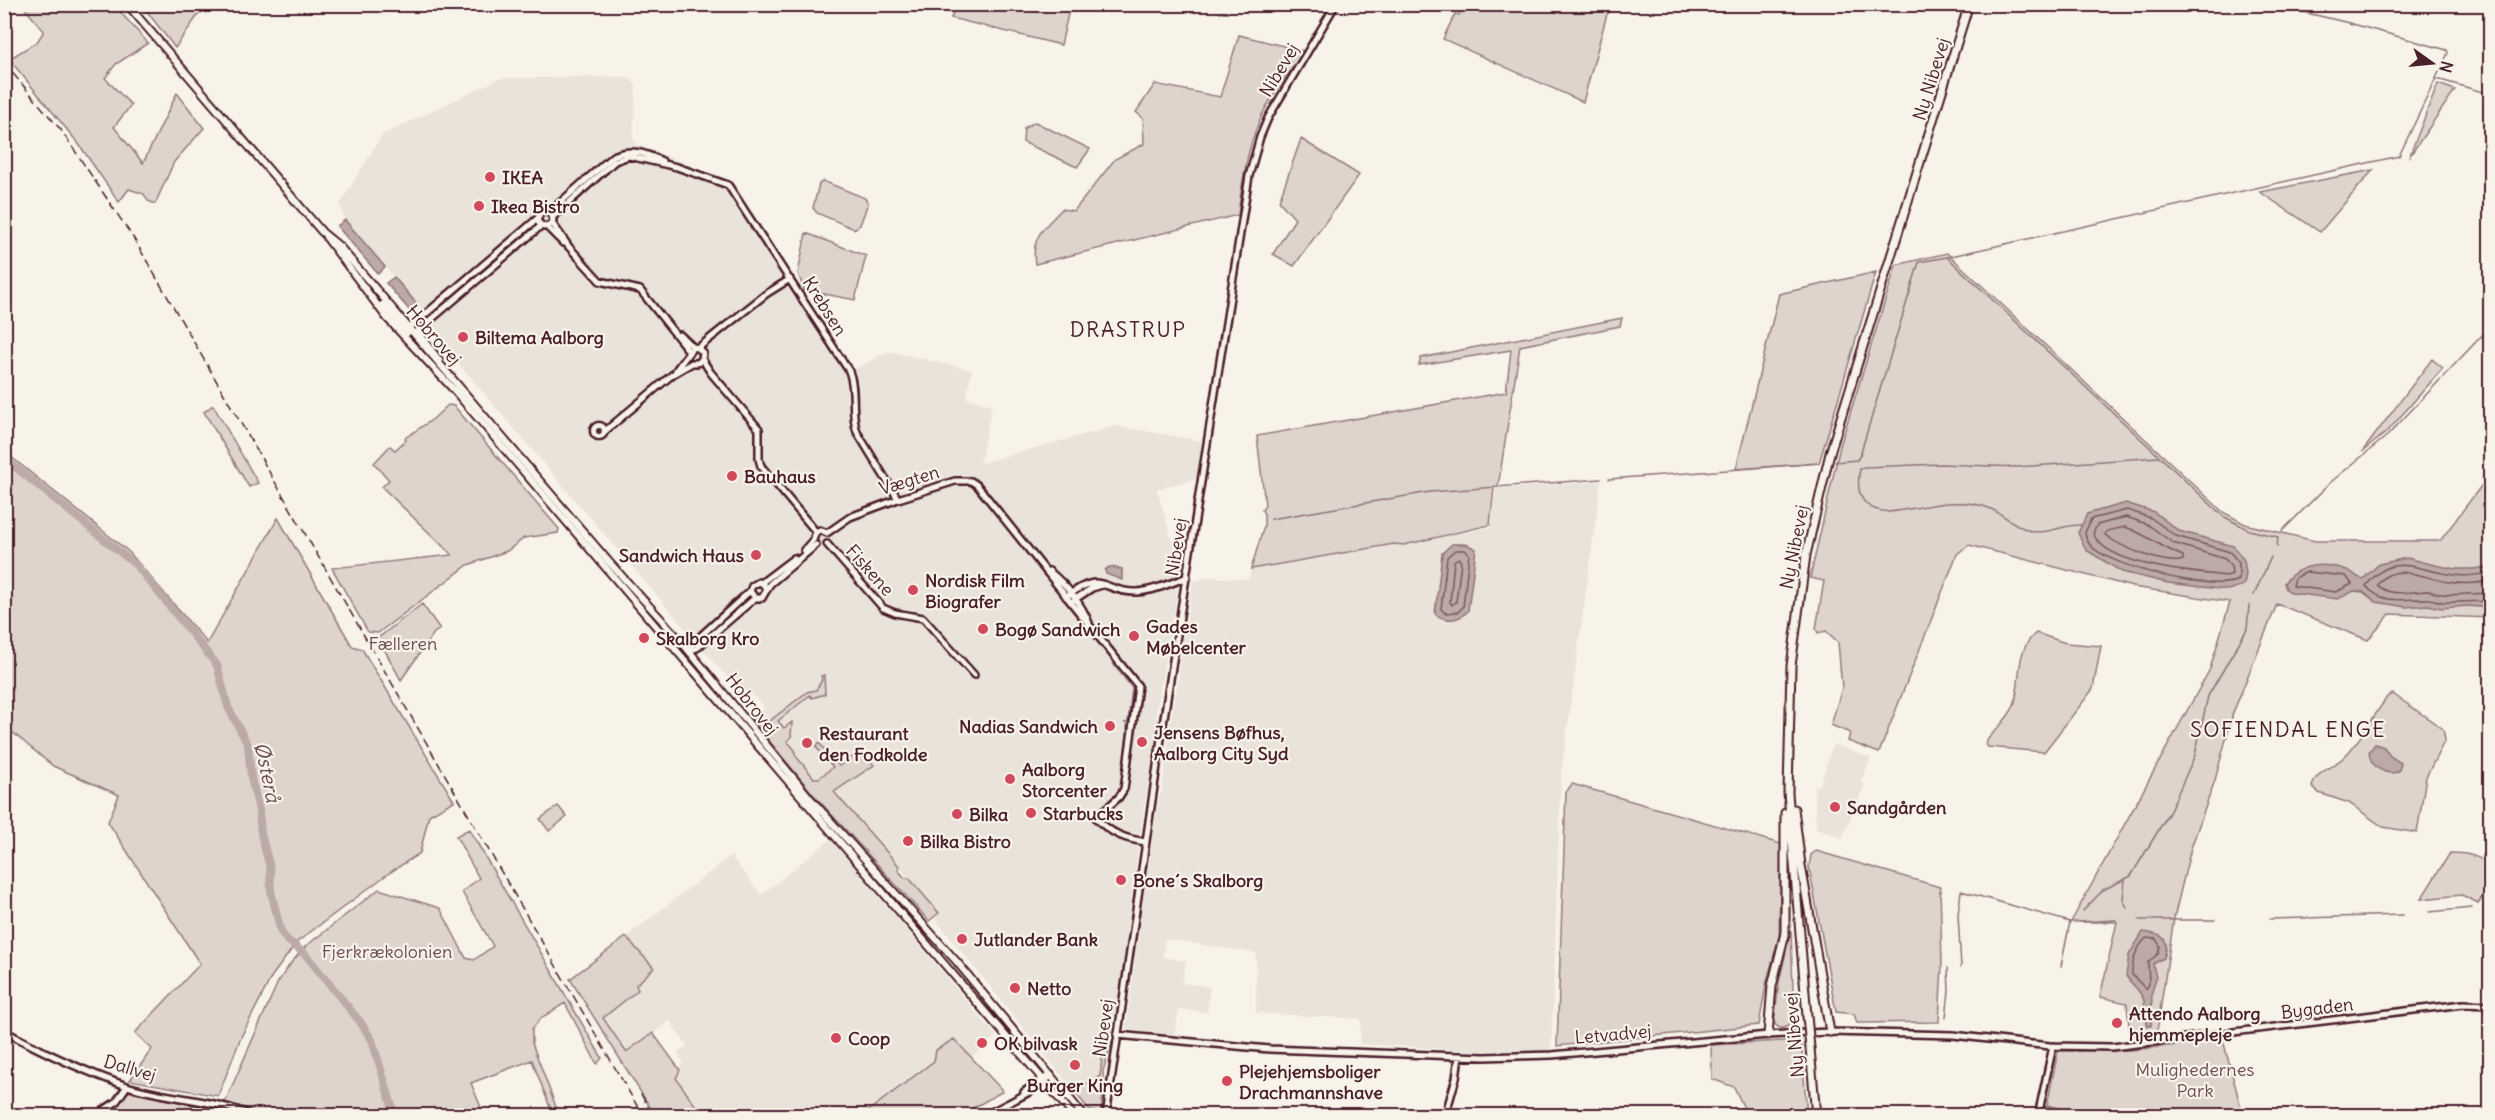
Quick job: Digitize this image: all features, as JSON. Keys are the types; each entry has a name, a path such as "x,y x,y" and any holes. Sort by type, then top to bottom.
{"highway":[{"name":"Ny Nibevej","path":"1816,1116 1788,793 1791,666 1797,615 1806,555 1819,494 1969,4"},
{"path":"1789,753 1801,865 1830,1032"},
{"path":"1768,1035 1772,986 1785,933 1785,811 1788,793"}],"main road":[{"name":"Hobrovej","path":"127,4 322,232 333,250 387,318 406,333 415,334 625,580 689,651 765,746 957,962 1084,1116"},
{"name":"Hobrovej","path":"322,232 339,246 453,390 1074,1116"},
{"path":"682,656 689,651"}],"street":[{"name":"Nibevej","path":"1106,1116 1146,842 1254,155 1268,118 1336,4"},
{"name":"Krebsen","path":"546,211 554,208 613,156 621,152 638,152 728,185 849,371 853,386 854,424 857,432 898,499"},
{"name":"Krebsen","path":"415,334 548,223 597,176 621,158 633,156 676,167"},
{"path":"406,333 537,219 540,213 546,211 548,223"},
{"path":"537,219 548,223 600,281 640,290 759,429 761,466 816,532 815,543 770,584 762,598 755,598 697,648 689,651"},
{"path":"603,429 621,418 766,294 790,279"},
{"name":"Vægten","path":"827,533 850,517 898,499 964,480 977,485 1136,681 1138,692 1124,789 1119,797 1096,818 1110,831 1123,838 1146,842"},
{"path":"689,651 693,643 750,591 754,584 761,583 815,543 826,544 829,540 827,533 823,530 816,532"},
{"name":"Fiskene","path":"826,544 883,608 895,613 923,618 974,675"},
{"path":"1070,598 1090,582 1140,592 1187,577"},
{"path":"761,583 766,590"},
{"path":"750,591 755,598"},
{"name":"Bygaden","path":"2112,1047 2463,1004 2490,1005"},
{"name":"Dallvej","path":"4,1030 46,1052 127,1086 221,1105 253,1116"},
{"name":"Letvadvej","path":"1117,1035 1269,1049 1459,1056 1552,1054 1768,1035 1830,1032 1953,1035 2053,1046 2112,1047"},
{"path":"2038,1116 2053,1046"},
{"path":"1445,1116 1456,1078 1459,1056"},
{"path":"984,1116 1051,1075"},
{"path":"95,1116 116,1102 127,1086"}],"shaded area":[{"path":"625,77 632,79 636,87 633,138 638,145 722,178 736,186 853,370 888,351 972,370 966,398 992,405 980,463 1116,426 1202,441 1199,478 1157,489 1172,541 1187,536 1156,712 1158,730 1144,806 1112,1041 1106,1040 1100,1076 1074,1091 936,920 939,913 834,792 815,781 759,714 765,708 752,694 746,699 708,655 438,340 417,304 345,220 340,204 382,135 501,78"},
{"path":"1601,481 1561,775 1551,1055 1360,1044 1361,1019 1256,1013 1256,953 1165,939 1163,957 1186,961 1182,983 1210,987 1207,1013 1179,1009 1174,1037 1126,1029 1158,801 1162,791 1193,581 1209,577 1249,579 1251,569 1394,544 1404,545 1491,527 1495,489"},
{"name":"Sandgården","path":"1833,744 1871,758 1861,782 1865,784 1842,838 1816,828 1814,787 1820,785"},
{"path":"831,839 996,1036 972,1057 954,1039 936,1050 934,1061 863,1115 702,1116 673,1077 683,1063 678,1053 687,1046 670,1021 626,1052 603,1018 637,991 635,985 654,968 626,937 731,856 761,895"}],"green space":[{"path":"956,4 1070,5 1061,45 951,18"},
{"path":"1464,4 1620,5 1607,14 1583,102 1443,39 1455,14 1459,15"},
{"path":"22,5 114,5 148,43 116,64 105,78 131,105 114,127 143,163 177,93 204,128 174,162 155,204 148,201 144,194 129,189 119,202 78,143 9,59 37,42 44,31"},
{"path":"142,5 205,5 175,48"},
{"path":"1239,35 1304,51 1270,100 1256,129 1246,165 1238,215 1035,264 1035,246 1040,233 1062,209 1074,211 1115,159 1144,144 1143,118 1136,112 1155,84 1220,97"},
{"path":"2438,84 2455,90 2409,157"},
{"path":"1035,122 1090,149 1077,167 1023,142 1024,128"},
{"path":"1301,139 1359,175 1294,266 1273,254 1295,219 1279,201"},
{"path":"2373,170 2320,232 2260,192"},
{"path":"823,181 865,198 868,203 860,225 854,229 817,213 813,208 819,184"},
{"path":"806,233 866,256 855,300 804,290 798,273"},
{"path":"1947,253 2223,512 2245,524 2315,541 2440,541 2490,474 2490,618 2390,614 2368,640 2277,604 2233,713 2215,780 2191,848 2174,918 2156,1038 2130,1039 2127,1003 2100,997 2117,922 2071,922 2210,669 2230,602 2133,587 1969,545 1957,554 1879,753 1848,741 1850,733 1831,725 1842,688 1838,642 1826,631 1818,633 1816,629 1824,581 1810,578 1840,446 1896,265"},
{"path":"1876,272 1819,463 1736,469 1779,294"},
{"path":"1622,318 1620,326 1520,346 1498,487 1494,487 1490,525 1404,545 1394,544 1251,569 1264,526 1262,510 1265,505 1257,436 1506,392 1511,350 1419,365 1421,358"},
{"path":"2432,359 2443,368 2388,431 2362,452"},
{"path":"213,405 258,483 249,487 204,412"},
{"path":"448,405 454,406 559,529 558,533 524,538 507,551 468,565 378,633 368,632 332,568 452,555 382,487 389,480 374,463 390,446 395,450 406,440 405,438 433,419"},
{"path":"5,452 129,552 207,643 278,518 352,646 362,649 454,801 429,815 420,853 389,873 297,942 272,976 241,1037 218,1096 130,1080 152,1049 135,1033 200,964 108,822 119,795 53,766 5,726"},
{"name":"Fælleren","path":"422,604 440,629 434,633 401,680 378,638"},
{"path":"2036,633 2066,643 2101,646 2093,689 2044,752 1988,747 1986,744 1988,739 2014,705 2021,657 2029,640"},
{"path":"1114,665 1117,665 1133,688 1127,729 1125,723 1128,722 1132,688"},
{"path":"824,675 825,694 812,698 810,695 778,721 784,728 792,722 791,737 787,741 814,778 819,778 833,767 816,747 819,743 839,766 861,751 874,765 834,792 899,866 898,870 905,878 909,878 939,913 929,921 813,794 752,720 759,714 767,723 807,692 816,690 822,680 821,676"},
{"path":"2393,694 2443,729 2445,740 2426,777 2417,833 2383,827 2349,803 2319,793 2312,787 2322,772 2352,748 2388,696"},
{"path":"1572,784 1781,844 1779,936 1766,985 1759,1025 1557,1046 1566,792"},
{"path":"558,806 567,817 549,831 540,819"},
{"name":"Fjerkrækolonien","path":"469,829 602,1058 597,1064 565,1003 541,1018 532,1029 532,1043 559,1115 553,1115 532,1060 471,1083 484,1115 262,1115 225,1102 278,982 291,963 306,946 379,889 440,908 466,958 474,960 493,946 462,892 479,878 456,836"},
{"path":"1816,851 1940,887 1942,965 1939,1022 1857,1023 1854,1014 1836,1012 1809,867 1811,855"},
{"path":"2450,853 2471,855 2490,865 2490,886 2478,903 2462,895 2421,899"},
{"path":"1791,930 1794,1019 1787,1026 1780,1028 1774,1023 1779,982"},
{"path":"626,937 654,968 636,985 638,990 603,1018 626,1052 653,1033 680,1070 676,1078 702,1115 655,1115 570,979"},
{"path":"954,1039 1003,1091 961,1115 863,1115 934,1061 936,1050"},
{"path":"1801,1040 1807,1115 1750,1115 1745,1110 1734,1087 1712,1079 1711,1045"},
{"name":"Mulighedernes Park","path":"2223,1040 2243,1115 2043,1115 2045,1106 2073,1112 2047,1105 2058,1051 2132,1050"},
{"path":"1104,1041 1112,1041 1103,1071 1101,1113 1090,1111 1074,1091 1100,1076"},
{"path":"130,1091 218,1111 232,1115 102,1116"}],"water":[{"path":"345,220 385,267 378,274 337,226"},
{"path":"394,277 417,304 410,311 386,283"},
{"path":"2126,503 2154,512 2179,531 2233,546 2244,560 2246,573 2244,585 2228,590 2168,583 2122,572 2086,550 2078,533 2087,514"},
{"path":"1452,544 1466,544 1476,549 1468,611 1460,617 1448,619 1435,614 1442,553"},
{"path":"2407,558 2459,569 2490,566 2490,608 2468,606 2442,608 2428,605 2406,607 2376,602 2363,592 2354,591 2338,599 2292,593 2286,589 2284,583 2297,571 2321,565 2347,570 2363,579 2379,564"},
{"path":"1109,567 1122,569 1122,580 1106,574 1105,570"},
{"path":"2375,744 2384,747 2390,756 2401,763 2399,771 2384,772 2372,762 2369,752"},
{"path":"2143,932 2163,938 2166,945 2164,958 2153,964 2156,978 2152,992 2151,1026 2148,1026 2146,1020 2143,998 2126,976 2129,955"}],"waterway":[{"path":"1947,257 2399,156 2448,53 2447,50 2269,4"},
{"path":"2437,79 2490,94"},
{"path":"1835,462 1857,460 1860,455 1919,262 1947,257 2223,516 2249,530 2278,537 2277,546"},
{"path":"2282,531 2332,481 2388,435 2490,327"},
{"path":"2081,525 2043,532 2031,531 1992,509 1962,503 1938,504 1889,512 1880,511 1872,508 1862,499 1859,486 1860,469 1942,464 2017,467 2159,457"},
{"name":"Østerå","path":"4,458 137,566 217,665 228,707 248,745 251,778 270,868 271,891 281,932 305,954 372,1040 395,1116"},
{"path":"1609,479 1819,463"},
{"path":"1271,519 1430,492 1601,479"},
{"path":"2254,595 2271,557"},
{"path":"2083,911 2103,890 2131,876 2170,811 2195,755 2208,696 2247,629 2249,605"},
{"path":"2125,880 2123,899 2127,908"},
{"path":"2478,904 2490,886"},
{"path":"1961,967 1958,915 1961,891 2070,922 2061,966"},
{"path":"2429,912 2472,908"},
{"path":"2270,919 2403,915"},
{"path":"2079,922 2116,920"},
{"path":"2139,920 2215,920"},
{"path":"1946,1018 1949,991 1948,968"}],"railway":[{"path":"4,63 61,130 134,239 643,1116"},
{"path":"641,1094 653,1116"},
{"path":"687,1116 690,1103"}],"place":[{"name":"IKEA","path":"490,177"},
{"name":"Ikea Bistro","path":"479,206"},
{"name":"Biltema Aalborg","path":"463,337"},
{"name":"Bauhaus","path":"732,476"},
{"name":"Sandwich Haus","path":"756,555"},
{"name":"Nordisk Film Biografer","path":"913,590"},
{"name":"Bogø Sandwich","path":"983,629"},
{"name":"Gades Møbelcenter","path":"1134,636"},
{"name":"Skalborg Kro","path":"644,638"},
{"name":"Nadias Sandwich","path":"1110,726"},
{"name":"Jensens Bøfhus, Aalborg City Syd","path":"1142,742"},
{"name":"Restaurant den Fodkolde","path":"807,743"},
{"name":"Aalborg Storcenter","path":"1010,779"},
{"name":"Sandgården","path":"1835,807"},
{"name":"Starbucks","path":"1031,813"},
{"name":"Bilka","path":"957,814"},
{"name":"Bilka Bistro","path":"908,841"},
{"name":"Bone´s Skalborg","path":"1121,880"},
{"name":"Jutlander Bank","path":"962,939"},
{"name":"Netto","path":"1015,988"},
{"name":"Attendo Aalborg hjemmepleje","path":"2117,1023"},
{"name":"Coop","path":"836,1038"},
{"name":"OK bilvask","path":"982,1043"},
{"name":"Burger King","path":"1075,1065"},
{"name":"Plejehjemsboliger Drachmannshave","path":"1227,1081"}],"district":[{"name":"DRASTRUP","path":"1128,329"},
{"name":"SOFIENDAL ENGE","path":"2288,729"}]}
